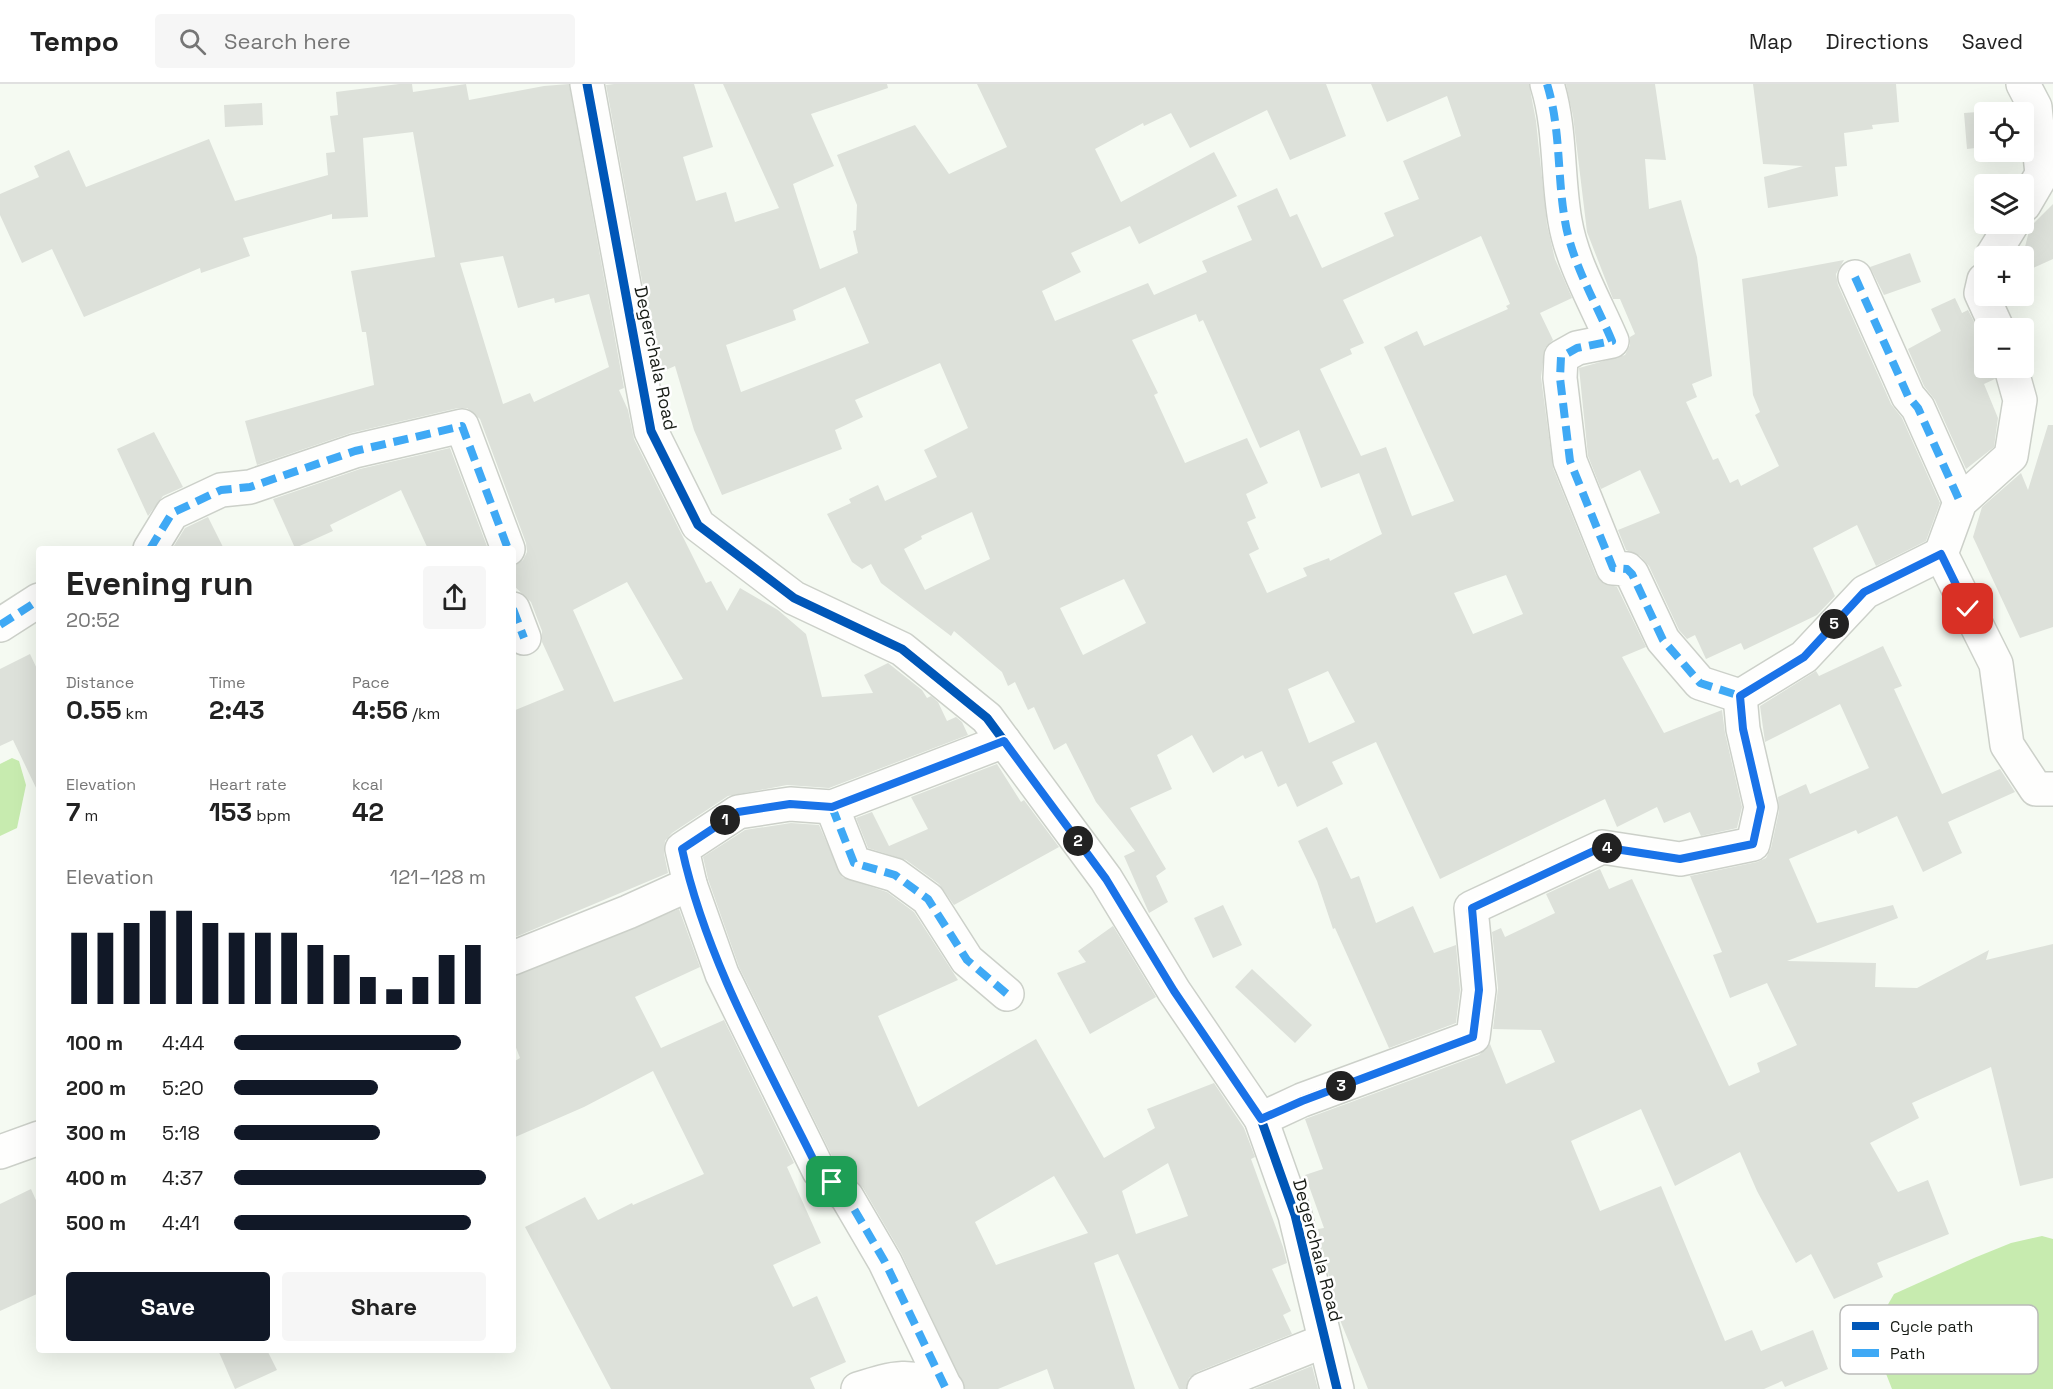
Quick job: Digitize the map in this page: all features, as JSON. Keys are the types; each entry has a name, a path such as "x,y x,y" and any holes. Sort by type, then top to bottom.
{"street":[{"name":"Degerchala Road","path":"587,84 651,431 698,525 794,598 902,649 987,718 1106,879 1174,991 1261,1119 1294,1215 1337,1389"},
{"path":"1547,84 1558,141 1566,229 1571,246 1612,341 1577,348 1561,357 1560,378 1570,461 1613,568 1627,569 1632,574 1663,640 1700,683 1740,696 1804,657 1864,592 1941,554 1960,502 2011,456 2020,400 2014,378"},
{"path":"2023,84 2035,107 2043,174 2034,189"},
{"path":"1855,277 1960,502"},
{"path":"152,546 172,513 221,490 250,487 355,451 462,426 507,546"},
{"path":"1941,554 1996,664 2007,745 2036,789 2053,789"},
{"path":"0,625 36,602"},
{"path":"1261,1119 1302,1101 1473,1037 1479,990 1472,908 1602,847 1680,859 1753,844 1761,807 1743,729 1740,696"},
{"path":"946,1389 885,1262 847,1197 819,1171 722,974 690,884 682,849 738,812 790,804 832,807 1004,741"},
{"path":"832,807 854,863 895,875 928,899 967,960 1007,994"},
{"path":"516,957 628,912 690,884"},
{"path":"0,1152 36,1139"},
{"path":"1204,1389 1324,1341"},
{"path":"858,1389 888,1379 916,1377 946,1389"}],"shaded area":[{"path":"12,758 19,761 26,785 17,828 0,836 0,764"},
{"path":"2042,1236 2053,1239 2053,1389 1892,1389 1886,1374 2038,1374 2038,1305 1888,1305 1894,1294 2011,1243"}],"building":[{"path":"412,84 413,92 466,84 469,100 544,86 569,84 624,388 619,390 628,410 634,439 706,583 711,581 727,611 740,588 778,610 806,634 822,697 873,693 864,675 888,663 922,690 927,698 931,696 938,702 947,721 956,717 962,722 968,735 829,788 787,785 728,796 672,833 665,841 664,853 668,873 516,937 516,710 564,690 542,642 542,631 531,602 516,588 516,565 523,560 527,552 526,543 480,419 467,408 458,408 351,433 257,465 245,421 374,385 366,332 362,332 351,271 435,257 413,132 363,138 368,217 332,219 332,214 243,238 250,256 201,273 200,268 84,317 52,249 22,263 0,215 0,194 39,177 34,166 69,150 86,187 209,139 235,201 328,175 326,153 335,152 330,116 338,115 336,92","holes":["503,256 518,308 554,298 555,303 589,294 609,367 534,402 530,393 503,404 460,263","627,582 683,679 614,702 573,610"]},
{"path":"694,84 713,147 683,157 696,201 726,192 735,222 779,208 723,84 887,84 888,88 811,114 834,166 793,184 820,269 858,253 853,231 856,230 857,205 837,155 915,125 949,174 1007,147 977,84 1326,84 1346,136 1290,160 1267,110 1190,148 1171,113 1144,126 1143,123 1095,149 1121,202 1214,152 1237,196 1139,244 1130,226 1071,253 1081,272 1042,291 1055,321 1148,283 1154,295 1207,272 1202,261 1252,240 1237,206 1277,188 1290,217 1297,214 1322,268 1394,236 1384,213 1419,199 1403,161 1461,136 1447,96 1387,122 1371,84 1529,84 1536,121 1547,225 1555,259 1572,298 1540,313 1553,340 1545,348 1541,377 1553,468 1596,575 1603,583 1617,587 1646,647 1622,657 1664,733 1722,710 1742,807 1737,828 1701,836 1690,812 1664,823 1657,807 1617,827 1605,799 1440,879 1376,742 1332,762 1343,784 1297,807 1286,783 1278,787 1262,751 1245,759 1243,755 1213,773 1192,735 1157,755 1172,789 1130,808 1166,869 1156,876 1168,902 1149,913 1124,856 1135,851 1096,802 1066,743 1054,750 1034,707 1028,710 1015,682 1008,686 1002,672 954,631 951,636 881,583 871,564 862,569 852,562 827,514 851,503 849,499 878,485 885,501 937,477 924,450 968,428 940,363 855,400 863,417 835,430 842,449 722,495 694,430 675,366 659,373 606,85","holes":["1481,236 1510,304 1506,306 1508,309 1424,346 1417,331 1384,347 1454,501 1412,516 1386,447 1361,456 1320,369 1352,354 1350,349 1364,343 1343,300","845,287 869,343 741,392 726,345 796,320 793,310","1196,314 1199,322 1203,320 1260,448 1299,430 1321,488 1359,473 1382,534 1330,561 1329,558 1303,568 1307,576 1267,593 1249,554 1259,549 1247,522 1256,518 1246,494 1268,483 1247,438 1185,463 1154,395 1158,393 1132,340","972,512 990,559 925,590 904,549 922,539 921,536","1506,575 1523,614 1473,634 1454,593","1124,579 1146,623 1083,655 1060,608","1328,671 1355,722 1309,743 1288,689"]},
{"path":"1566,84 1655,84 1666,160 1645,159 1649,209 1681,200 1697,257 1712,376 1692,384 1697,397 1686,402 1713,460 1718,458 1730,483 1738,479 1741,486 1779,466 1755,415 1760,412 1753,395 1742,279 1844,260 1836,274 1838,285 1891,404 1902,418 1940,503 1926,541 1876,566 1857,525 1813,548 1835,596 1817,615 1744,650 1741,643 1706,659 1695,635 1687,639 1679,630 1649,566 1640,556 1626,550 1618,530 1660,513 1640,470 1601,489 1588,456 1579,368 1625,355 1630,345 1630,337 1635,334 1620,299 1613,299 1587,232 1573,116"},
{"path":"1753,84 1896,84 1899,122 1872,125 1873,129 1844,133 1847,166 1835,167 1838,196 1768,208 1764,177 1803,166 1763,164"},
{"path":"262,103 263,125 225,127 224,105"},
{"path":"1974,112 1974,148 1967,149 1964,113"},
{"path":"2053,204 2053,259 2034,268 2034,246 2025,246 2028,234 2034,234 2034,223"},
{"path":"1910,253 1921,282 1884,295 1870,267"},
{"path":"1955,298 1962,313 1968,310 1974,322 1974,378 1995,378 1984,384 1998,418 1994,447 1966,469 1935,400 1924,386 1908,349 1941,331 1931,309"},
{"path":"2048,425 2053,425 2053,627 2020,638 1973,537 1982,507 2021,473 2028,490"},
{"path":"154,432 183,487 163,496 148,516 117,449"},
{"path":"450,448 487,546 427,546 401,490 330,525 333,531 299,546 294,546 273,499 360,469"},
{"path":"208,517 222,546 174,546 185,528"},
{"path":"1883,646 1902,686 1894,689 1942,794 2000,769 2015,792 1948,822 1962,853 1923,872 1897,816 1858,834 1856,830 1789,859 1817,923 1893,905 1898,918 1787,961 1876,963 1875,987 1917,988 1989,950 1986,960 2053,944 2053,1178 2020,1186 1991,1067 1912,1103 1919,1118 1870,1143 1898,1192 1928,1180 1949,1234 1877,1263 1883,1277 1834,1299 1811,1254 1796,1263 1757,1191 1740,1152 1675,1186 1641,1109 1571,1141 1600,1211 1661,1186 1725,1341 1752,1330 1761,1351 1813,1330 1828,1369 1785,1387 1782,1381 1764,1389 1368,1389 1338,1315 1318,1229 1324,1228 1305,1175 1323,1169 1305,1119 1479,1055 1490,1044 1506,1084 1555,1062 1541,1030 1493,1029 1498,988 1492,932 1501,928 1505,937 1555,913 1546,894 1600,869 1609,889 1632,879 1729,1086 1760,1072 1757,1063 1797,1045 1767,983 1730,998 1713,955 1722,952 1690,876 1757,862 1766,858 1771,848 1779,811 1778,797 1806,784 1810,794 1869,768 1840,704 1765,742 1760,706 1816,671 1819,676"},
{"path":"30,654 36,667 36,788 13,740 0,746 0,669"},
{"path":"997,764 1021,802 1024,800 1059,847 954,905 939,884 906,860 868,848 856,818 872,812 889,846 928,829 911,797"},
{"path":"791,823 819,825 842,877 887,892 914,912 958,980 878,1016 918,1107 1036,1039 1104,1158 1155,1128 1147,1109 1214,1083 1244,1128 1255,1157 1251,1159 1283,1247 1287,1263 1272,1269 1291,1311 1283,1315 1292,1334 1197,1372 1189,1378 1186,1389 1179,1389 1118,1254 1094,1263 1135,1389 1054,1389 1047,1369 998,1389 965,1389 901,1253 863,1188 834,1160 739,967 708,879 703,857 745,830","holes":["1168,1163 1188,1216 1136,1234 1122,1191","1054,1176 1088,1233 996,1265 975,1222"]},
{"path":"1327,827 1351,879 1359,876 1376,923 1413,906 1434,953 1456,945 1460,990 1456,1023 1389,1048 1335,928 1333,929 1317,881 1298,841"},
{"path":"1223,905 1242,945 1213,958 1194,918"},
{"path":"679,909 700,967 635,997 661,1048 724,1020 794,1163 787,1167 821,1243 773,1265 793,1307 817,1296 846,1362 810,1378 815,1389 611,1389 525,1227 585,1197 598,1220 632,1203 633,1205 704,1174 653,1071 584,1107 516,1137 516,1060 520,1058 516,1048 516,975"},
{"path":"1113,926 1156,997 1090,1034 1057,973 1086,962 1078,951"},
{"path":"1252,969 1312,1025 1295,1043 1235,987"},
{"path":"31,1189 36,1200 36,1294 0,1311 0,1204"},
{"path":"219,1353 268,1353 277,1370 235,1389"},
{"path":"1312,1366 1318,1389 1254,1389"}],"marked path":[{"path":"1547,84 1555,118 1568,237 1612,341 1577,348 1561,357 1560,378 1570,461 1613,568 1627,569 1632,574 1663,640 1700,683 1740,696"},
{"path":"1855,277 1908,396 1918,408 1960,502"},
{"path":"152,546 172,513 221,490 250,487 355,451 462,426 507,546"},
{"path":"0,625 36,602"},
{"path":"516,617 524,638"},
{"path":"832,807 854,863 895,875 928,899 967,960 1007,994"},
{"path":"690,884 722,974 819,1171 847,1197 885,1262 946,1389"}],"cycle path":[{"path":"587,84 651,431 698,525 794,598 902,649 987,718 1106,879 1174,991 1261,1119 1295,1215 1337,1389"},
{"path":"1261,1119 1302,1100 1473,1037 1479,990 1471,908 1602,847 1680,859 1753,844 1761,807 1743,729 1740,696 1804,657 1865,592 1941,554"}],"route":[{"path":"832,1182 819,1171 722,974 690,884 682,849 738,812 790,804 832,807 1004,741 1106,879 1174,991 1261,1119 1302,1101 1473,1037 1479,990 1472,908 1602,847 1680,859 1753,844 1761,807 1743,729 1740,696 1804,657 1864,592 1941,554 1968,609"}]}
